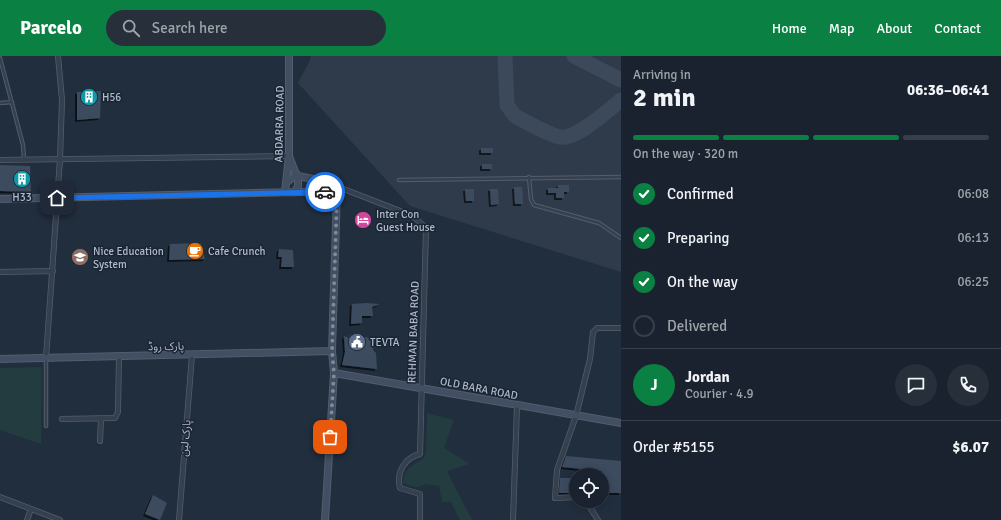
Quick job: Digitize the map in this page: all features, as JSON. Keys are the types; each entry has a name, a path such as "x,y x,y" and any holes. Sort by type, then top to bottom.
{"street":[{"path":"46,358 54,271 60,158 62,100 58,56"},
{"name":"ABDARRA ROAD","path":"285,192 289,156 290,56"},
{"path":"0,160 289,156 298,176 298,186 294,192"},
{"path":"286,183 292,178 298,176 324,181 336,186 337,195 332,351 334,373 325,520"},
{"name":"REHMAN BABA ROAD","path":"336,186 413,216 426,228 420,454 402,467 398,477 400,488 420,494 420,520"},
{"path":"0,199 285,192 330,192 337,195"},
{"path":"0,272 54,271"},
{"path":"569,498 555,498 554,494 557,470 576,416 590,359 593,332 597,328 621,328"},
{"name":"پارک روڈ","path":"0,359 332,351"},
{"name":"پارک لین","path":"179,520 192,355"},
{"path":"62,419 112,419 117,416 119,357"},
{"name":"OLD BARA ROAD","path":"334,373 621,423"},
{"path":"513,520 517,406"},
{"path":"100,441 101,419"},
{"path":"0,497 60,520"},
{"path":"590,508 598,520"},
{"path":"27,520 31,509"}],"lane":[{"path":"0,58 24,145 24,159"},
{"path":"0,103 12,102"},
{"path":"400,180 621,177"},
{"path":"529,178 531,199 534,204 599,223 621,238"},
{"path":"46,358 46,426"}],"shaded area":[{"path":"311,56 621,56 621,272 410,206 298,83"}],"green space":[{"path":"42,367 41,444 0,430 0,368"},
{"path":"427,413 454,420 444,448 470,464 447,471 472,520 460,520 451,502 442,502 439,486 425,484 417,487 403,483 407,471 423,459 426,453"}],"building":[{"path":"101,91 100,118 77,120 77,92"},
{"path":"481,148 493,148 493,153 481,153"},
{"path":"482,164 492,164 492,169 482,169"},
{"path":"0,165 30,166 31,192 0,191"},
{"path":"558,185 569,185 569,192 564,192 564,198 556,198 556,193 548,193 548,188 558,188"},
{"path":"514,187 522,187 523,204 515,204"},
{"path":"465,189 474,189 474,201 466,201"},
{"path":"490,189 498,189 499,204 491,205"},
{"path":"201,243 205,259 169,260 170,244"},
{"path":"279,249 293,250 294,267 281,267 282,257 278,257"},
{"path":"352,304 380,304 372,307 373,316 362,316 362,323 351,324"},
{"path":"350,335 378,339 379,344 374,343 373,350 376,353 377,369 342,365 345,352 344,336 349,338"},
{"path":"566,456 621,461 621,493 609,493 609,468 562,467"},
{"path":"560,478 569,478 569,493 559,493"},
{"path":"153,495 167,503 160,520 145,514"}],"taxiway":[{"path":"505,56 507,105 515,116 550,134 560,137 567,137 575,134 592,123 621,100"},
{"path":"574,56 621,80"}],"way so far":[{"path":"325,192 332,192 337,195 332,351 332,366 334,373 330,437"}],"place":[{"name":"H56","path":"89,97"},
{"name":"H33","path":"22,179"},
{"name":"Inter Con Guest House","path":"363,220"},
{"name":"Cafe Crunch","path":"195,251"},
{"name":"Nice Education System","path":"80,257"},
{"name":"TEVTA","path":"357,342"}],"route":[{"path":"57,198 325,192"}]}
